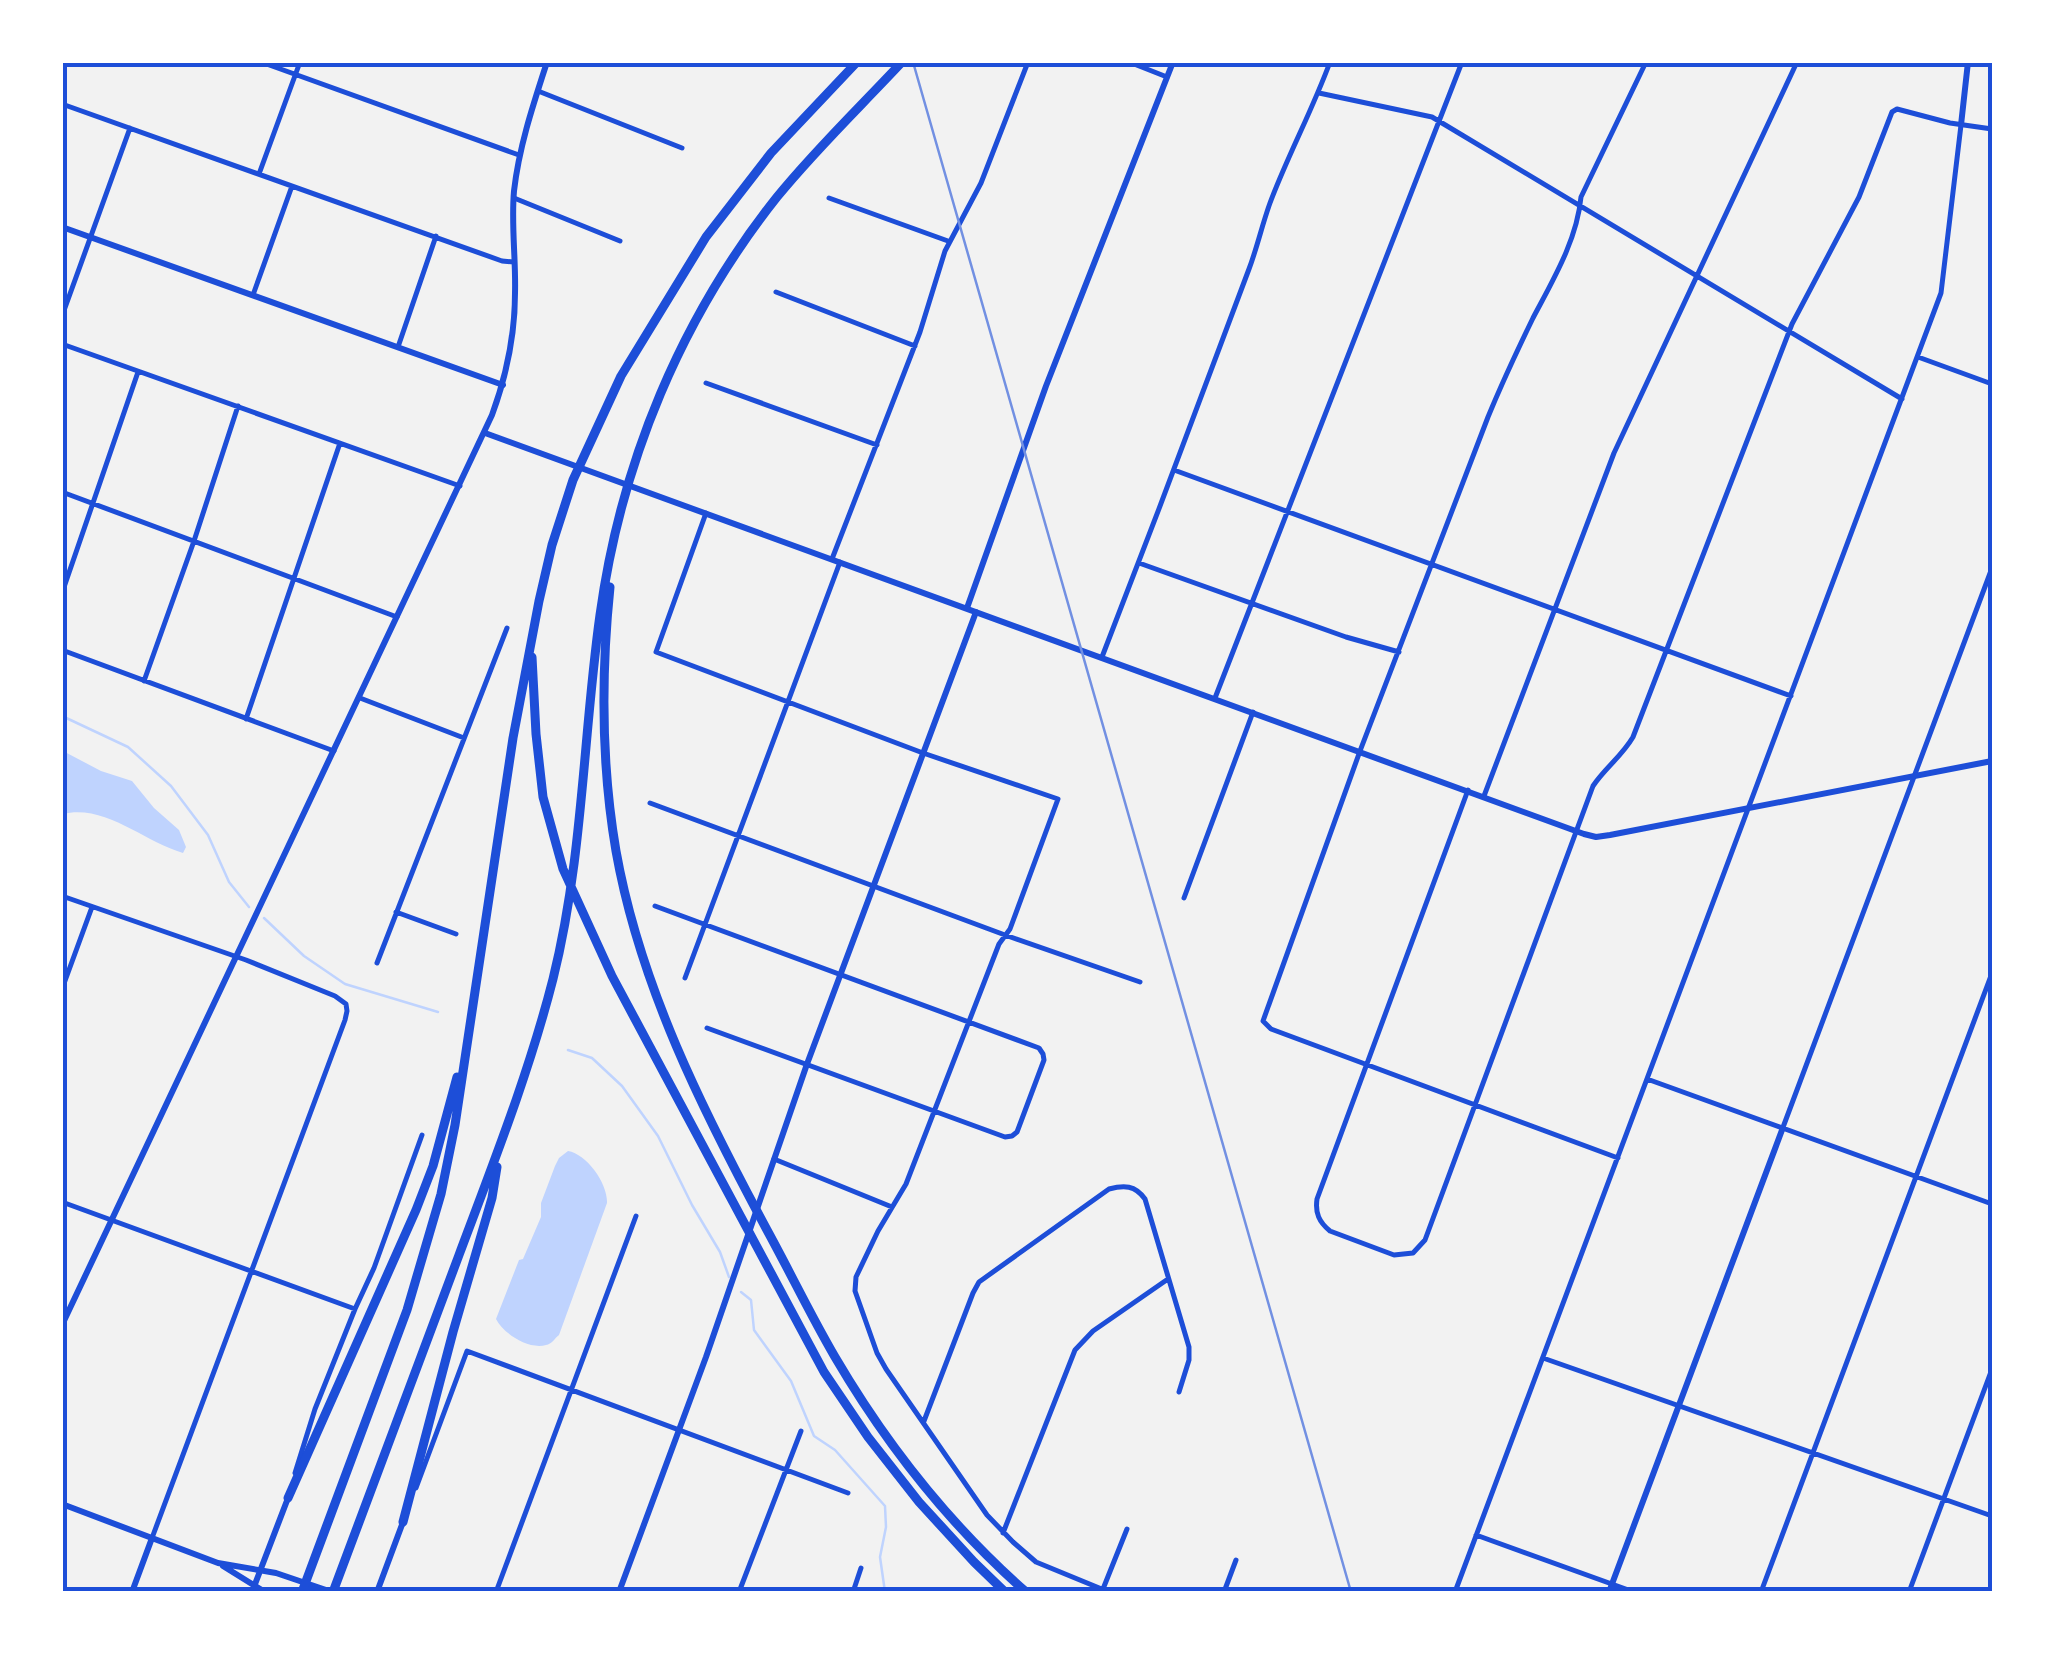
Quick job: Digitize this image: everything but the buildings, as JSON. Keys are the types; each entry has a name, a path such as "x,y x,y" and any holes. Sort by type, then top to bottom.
{"highway":[{"path":"302,1592 428,1245 448,1161 532,635 552,545 573,480 612,392 714,224 783,139 856,62"},
{"path":"332,1592 499,1149 546,1008 574,875 600,614 612,548 656,404 683,342 736,254 798,172 902,62"},
{"path":"620,515 603,682 606,768 616,853 636,934 659,1002 740,1180 835,1357 881,1428 940,1505 1026,1592"},
{"path":"532,635 544,797 562,870 612,976 824,1372 868,1438 918,1502 1005,1592"},
{"path":"288,1498 416,1210 442,1135 470,1026"},
{"path":"403,1522 492,1198 499,1149"}],"main road":[{"path":"62,1325 485,432 503,385 514,326 514,198 519,155 547,62"},
{"path":"967,608 1046,386 1173,62"},
{"path":"1961,125 1968,62"},
{"path":"62,226 503,385"},
{"path":"485,432 1596,837 1992,761"},
{"path":"618,1592 806,1064 976,612"},
{"path":"1610,1588 1782,1130"},
{"path":"253,1589 288,1498"},
{"path":"62,1504 218,1563 294,1578 332,1592"},
{"path":"377,1592 403,1522"},
{"path":"132,1592 152,1538"},
{"path":"218,1563 253,1589 265,1592"}],"street":[{"path":"260,62 519,155"},
{"path":"259,174 300,62"},
{"path":"684,978 789,703 949,241 981,183 1028,62"},
{"path":"1129,62 1167,77"},
{"path":"1102,657 1251,263 1268,208 1330,62"},
{"path":"1215,698 1462,62"},
{"path":"1618,1158 1270,1029 1263,1021 1360,751 1488,417 1562,261 1578,219 1581,197 1646,62"},
{"path":"1484,796 1614,453 1797,62"},
{"path":"538,91 682,148"},
{"path":"1319,93 1432,117 1902,399"},
{"path":"62,104 502,261 514,262"},
{"path":"1468,790 1316,1207 1322,1225 1330,1231 1394,1254 1405,1255 1425,1240 1593,786 1633,737 1788,333 1859,196 1892,112 1897,109 1992,129"},
{"path":"1456,1592 1942,293 1961,125"},
{"path":"62,316 130,128"},
{"path":"252,295 292,186"},
{"path":"514,198 620,241"},
{"path":"829,198 949,241"},
{"path":"398,347 436,236"},
{"path":"776,292 915,346"},
{"path":"62,344 460,486"},
{"path":"1918,356 1992,384"},
{"path":"62,593 138,372"},
{"path":"706,382 877,445"},
{"path":"144,681 238,406"},
{"path":"246,719 340,443"},
{"path":"1174,470 1792,696"},
{"path":"62,492 398,617"},
{"path":"706,513 656,652 1058,800 906,1184 870,1246 854,1286 878,1352 1003,1533 1036,1562 1106,1590 1127,1529"},
{"path":"1139,563 1398,652"},
{"path":"1782,1130 1992,568"},
{"path":"377,963 506,628"},
{"path":"62,650 334,751"},
{"path":"360,698 464,738"},
{"path":"1184,898 1252,712"},
{"path":"650,803 1140,982"},
{"path":"62,896 237,958 336,996 346,1004 345,1020 152,1538"},
{"path":"655,906 1039,1048 1044,1060 1017,1132 1004,1137 708,1028"},
{"path":"62,989 92,907"},
{"path":"396,912 456,934"},
{"path":"1761,1592 1992,973"},
{"path":"1648,1079 1992,1204"},
{"path":"288,1498 315,1409 354,1308 374,1268 422,1134"},
{"path":"774,1159 892,1207"},
{"path":"924,1422 979,1282 1120,1186 1131,1187 1145,1199 1188,1347 1187,1370 1179,1392"},
{"path":"62,1202 354,1308"},
{"path":"496,1592 636,1216"},
{"path":"1003,1533 1074,1350 1093,1331 1168,1279"},
{"path":"403,1522 467,1351 848,1493"},
{"path":"1543,1358 1992,1516"},
{"path":"1909,1592 1992,1368"},
{"path":"739,1592 801,1431"},
{"path":"1476,1535 1610,1588 1634,1592"},
{"path":"1224,1592 1236,1560"},
{"path":"853,1592 862,1568"}],"water":[{"path":"63,751 101,771 132,781 179,830 186,847 183,853 110,819 79,812 63,814"},
{"path":"568,1151 595,1171 607,1203 559,1335 548,1344 532,1345 510,1335 496,1319 541,1217 541,1203 555,1166"}],"waterway":[{"path":"62,716 128,747 171,786 208,835 229,882 249,907"},
{"path":"264,918 304,956 345,984 438,1012"},
{"path":"568,1050 592,1058 622,1086 658,1136 720,1252 729,1277"},
{"path":"741,1292 751,1300 754,1330 791,1381 814,1436 835,1450 885,1506 886,1527 880,1557 885,1592"}],"railway":[{"path":"913,62 1351,1592"}]}
